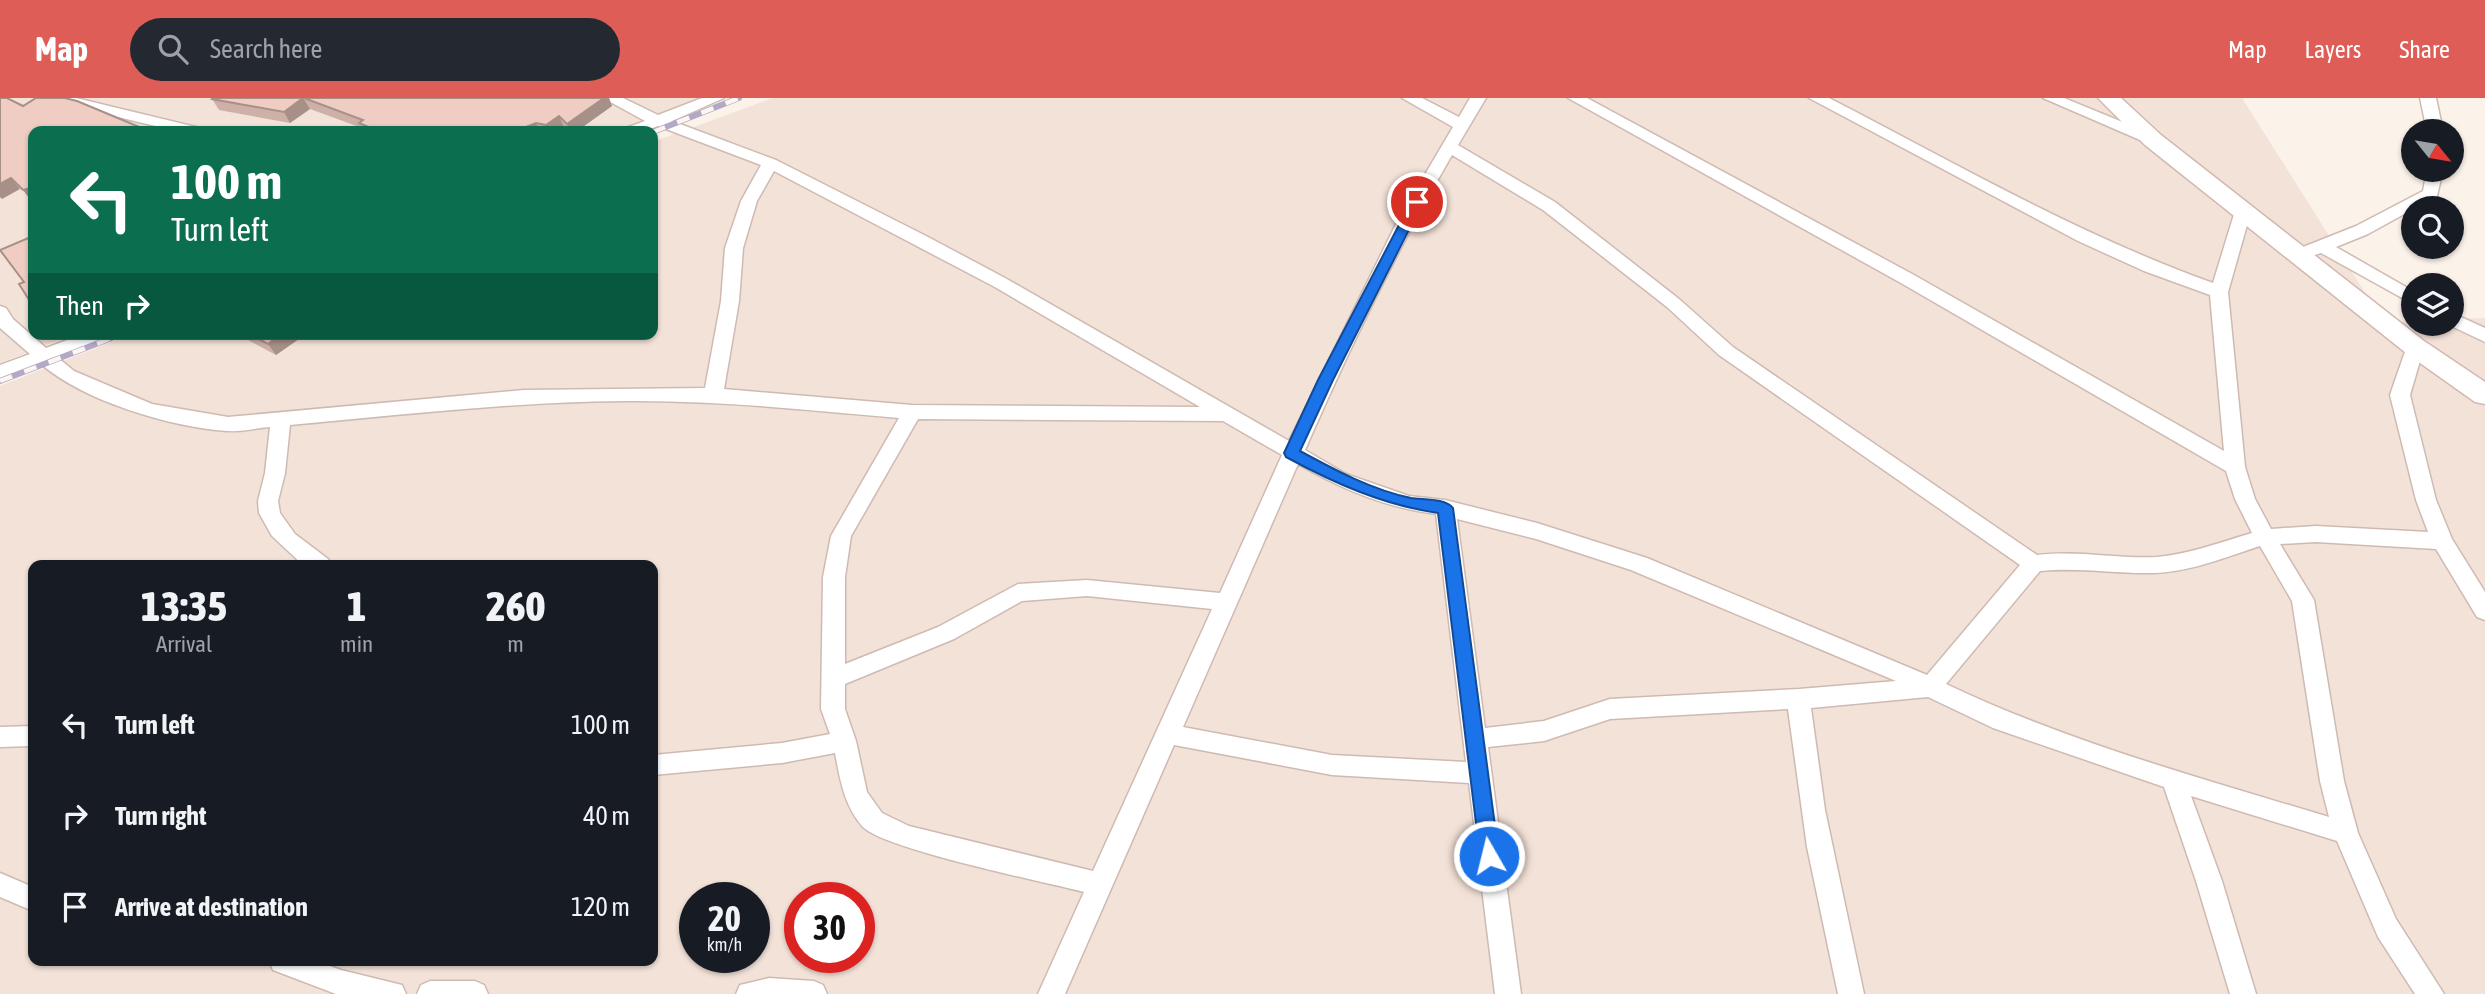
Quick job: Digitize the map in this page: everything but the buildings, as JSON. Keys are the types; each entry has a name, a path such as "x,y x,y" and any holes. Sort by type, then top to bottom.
{"street":[{"path":"57,98 173,126"},
{"path":"611,98 658,121 770,163 999,282 1339,479 1408,503 1445,508 1537,531 1639,565 1885,665 2001,721 2173,780 2346,833"},
{"path":"645,126 716,98"},
{"path":"1410,98 1462,125"},
{"path":"1050,994 1292,453 1406,220 1478,98"},
{"path":"1576,98 1976,316 2235,467"},
{"path":"1817,98 2095,242 2150,267 2219,292"},
{"path":"2051,98 2153,140"},
{"path":"2109,98 2153,140 2415,347 2485,395"},
{"path":"2428,98 2432,119"},
{"path":"1450,146 1549,206 1673,303 1727,351 2034,564 2066,560 2155,565 2181,562 2265,537 2316,534 2442,541"},
{"path":"713,395 730,301 734,248 749,201 770,163"},
{"path":"2299,255 2362,230 2431,193 2433,182"},
{"path":"2243,211 2219,292 2235,467 2245,499 2303,600 2332,780 2346,833 2386,928 2431,994"},
{"path":"2322,246 2401,291"},
{"path":"0,312 6,323 67,376 148,410 228,424 524,397 713,395 912,412 1224,414"},
{"path":"2464,325 2485,336"},
{"path":"0,372 86,340"},
{"path":"2415,347 2400,395 2426,500 2442,541 2485,611"},
{"path":"912,412 841,536 834,578 833,709 844,741 856,796 873,821 906,835 1098,884"},
{"path":"281,418 275,471 267,506 272,519 289,541 309,560"},
{"path":"1445,508 1508,994"},
{"path":"1474,739 1544,731 1611,709 1799,699 1930,687 2034,564"},
{"path":"835,678 946,633 1018,593 1087,588 1225,603"},
{"path":"1799,699 1803,751 1820,856 1851,994"},
{"path":"1168,734 1332,765 1478,773"},
{"path":"0,737 28,736"},
{"path":"658,765 782,754 844,741"},
{"path":"2173,780 2209,881 2243,994"},
{"path":"0,885 28,897"},
{"path":"295,966 341,983 393,994"},
{"path":"762,993 814,994"},
{"path":"430,994 475,994"}],"shaded area":[{"path":"0,98 704,98 629,126 28,126 28,340 60,340 0,363"},
{"path":"773,98 2242,98 2383,321 2401,322 2401,336 2464,336 2464,319 2485,318 2485,994 0,994 0,386 117,340 658,340 658,140"}],"railway":[{"path":"658,130 739,98"},
{"path":"0,381 106,340"}],"route":[{"path":"1417,202 1325,380 1292,453 1339,479 1408,503 1445,508 1455,606 1489,856"}]}
